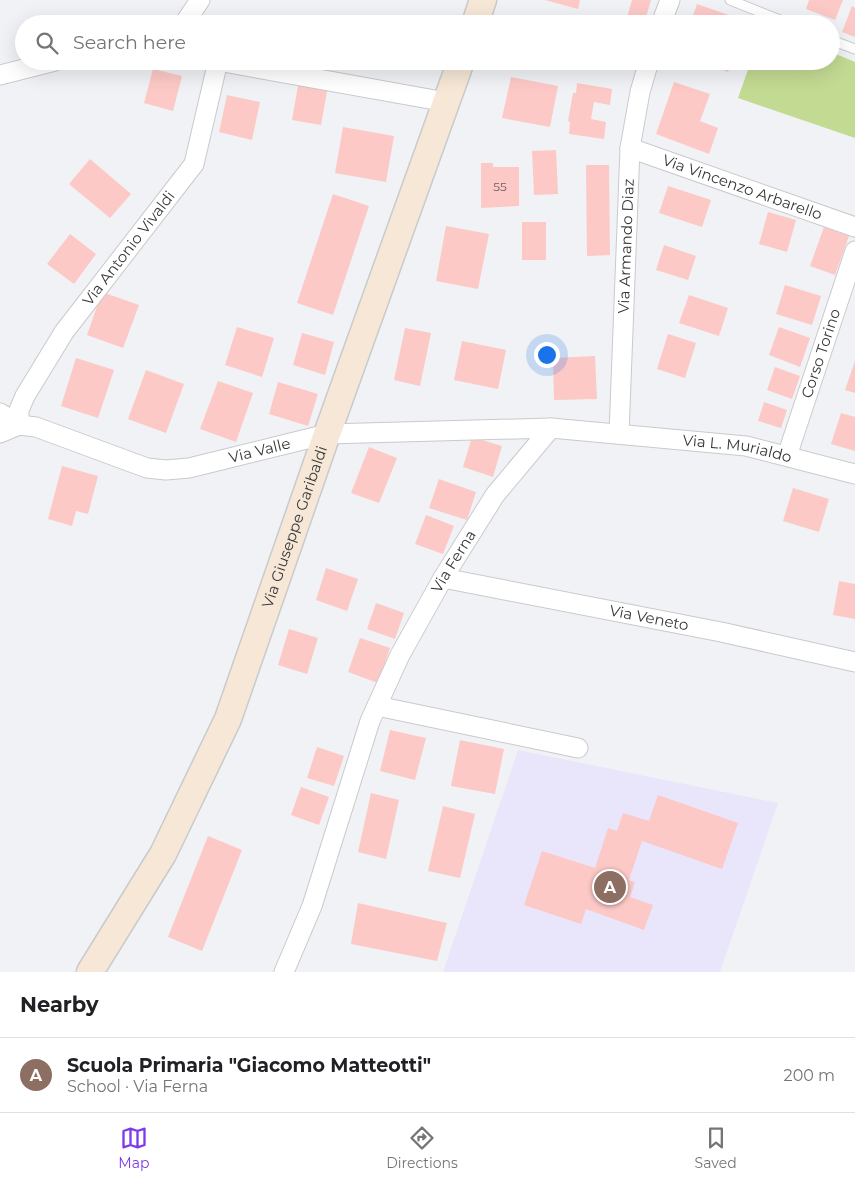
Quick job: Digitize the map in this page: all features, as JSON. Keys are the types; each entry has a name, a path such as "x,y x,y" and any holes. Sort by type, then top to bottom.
{"street":[{"path":"190,15 200,0"},
{"path":"478,15 483,0"},
{"path":"664,15 670,0"},
{"path":"0,75 20,70"},
{"name":"Via Antonio Vivaldi","path":"19,425 19,410 25,396 64,332 194,164 216,70"},
{"path":"268,70 446,102"},
{"name":"Via Giuseppe Garibaldi","path":"90,972 163,854 228,718 327,434 458,70"},
{"name":"Via Armando Diaz","path":"619,434 630,148 640,92 646,70"},
{"name":"Via Vincenzo Arbarello","path":"630,148 855,227"},
{"name":"Corso Torino","path":"786,456 855,251"},
{"path":"0,413 19,425"},
{"path":"0,433 19,425"},
{"name":"Via Valle","path":"19,425 36,426 147,468 166,470 189,468 327,434 551,428 619,434"},
{"name":"Via Ferna","path":"284,972 312,906 370,721 400,655 443,578 495,495 551,428"},
{"name":"Via L. Murialdo","path":"619,434 746,446 855,474"},
{"name":"Via Veneto","path":"443,578 721,632 855,662"},
{"path":"376,706 578,748"}],"lane":[{"path":"730,0 768,15"},
{"path":"840,43 855,49"}],"shaded area":[{"path":"518,750 778,803 720,972 443,972"}],"green space":[{"path":"840,56 855,62 855,138 738,98 748,70 840,70"}],"building":[{"path":"545,0 580,0 578,9"},
{"path":"632,0 651,0 647,15 628,15"},
{"path":"809,0 843,0 837,15 822,15 806,9"},
{"path":"697,4 729,15 693,15"},
{"path":"852,6 855,8 855,37 842,32"},
{"path":"153,70 182,76 173,111 144,103"},
{"path":"511,77 558,86 550,127 502,118"},
{"path":"299,80 328,86 321,125 292,120"},
{"path":"674,82 710,94 700,121 718,128 709,154 656,134"},
{"path":"577,83 612,89 610,105 594,102 591,119 606,122 604,139 569,134 570,122 568,121 573,93 576,93"},
{"path":"227,95 260,102 252,140 219,132"},
{"path":"343,127 394,136 386,182 335,173"},
{"path":"556,150 558,194 534,195 532,151"},
{"path":"90,159 131,194 110,218 69,184"},
{"path":"481,163 493,163 493,167 519,167 519,206 481,208"},
{"path":"586,165 609,165 610,255 587,256"},
{"path":"668,186 711,200 702,227 659,213"},
{"path":"333,194 369,206 333,315 297,303"},
{"path":"768,212 796,220 787,252 759,244"},
{"path":"522,222 546,222 546,260 522,260"},
{"path":"446,226 489,234 478,289 436,281"},
{"path":"824,227 849,236 835,275 810,266"},
{"path":"70,234 96,254 74,284 47,264"},
{"path":"664,245 696,256 688,280 656,270"},
{"path":"785,285 821,296 812,325 776,314"},
{"path":"102,292 139,305 123,348 87,335"},
{"path":"689,295 728,308 719,336 679,323"},
{"path":"237,327 274,338 262,377 225,365"},
{"path":"779,327 810,338 800,367 769,355"},
{"path":"405,328 431,333 420,386 394,380"},
{"path":"302,333 334,342 325,375 293,365"},
{"path":"668,334 696,343 685,378 657,369"},
{"path":"462,341 506,350 498,389 454,380"},
{"path":"595,356 597,399 554,400 553,358"},
{"path":"76,358 114,370 98,418 61,406"},
{"path":"855,361 855,393 845,390"},
{"path":"775,367 800,376 792,399 767,390"},
{"path":"146,370 184,384 166,433 128,419"},
{"path":"218,381 253,393 236,442 200,429"},
{"path":"278,382 318,394 308,426 269,414"},
{"path":"764,402 787,410 781,428 758,421"},
{"path":"841,413 855,417 855,451 831,444"},
{"path":"472,437 502,446 493,477 463,467"},
{"path":"369,447 397,458 379,503 351,493"},
{"path":"62,466 98,476 88,514 76,511 72,526 48,519"},
{"path":"439,479 476,492 467,520 429,508"},
{"path":"793,488 829,499 819,532 783,521"},
{"path":"426,515 454,526 443,554 415,544"},
{"path":"326,568 358,579 347,611 316,600"},
{"path":"839,581 855,584 855,619 833,615"},
{"path":"376,603 404,613 395,639 367,629"},
{"path":"289,629 318,638 307,674 278,665"},
{"path":"360,638 390,648 378,683 348,672"},
{"path":"390,730 426,738 415,780 380,771"},
{"path":"460,740 504,749 495,794 451,786"},
{"path":"317,747 344,756 334,786 307,778"},
{"path":"301,787 329,797 319,825 291,815"},
{"path":"371,793 399,800 386,859 358,852"},
{"path":"658,795 738,823 722,869 642,841 629,880 635,882 630,897 653,905 644,930 586,909 581,924 524,905 542,851 595,868 608,828 617,831 623,813 649,821"},
{"path":"443,806 475,814 460,878 428,871"},
{"path":"208,836 242,850 202,951 168,937"},
{"path":"358,903 447,923 437,961 351,944"}],"place":[{"name":"Scuola Primaria \"Giacomo Matteotti\"","path":"610,887"}]}
